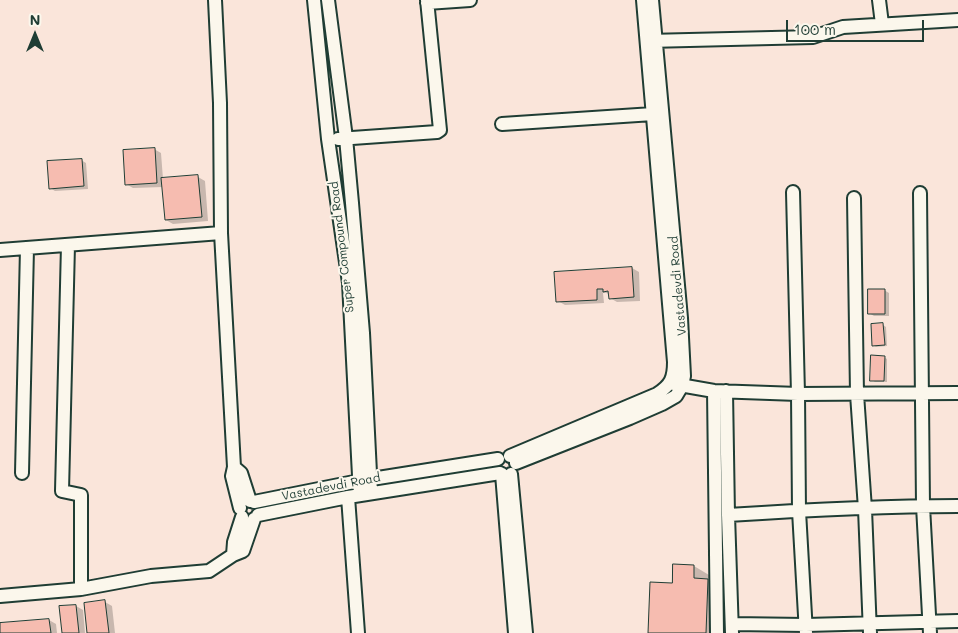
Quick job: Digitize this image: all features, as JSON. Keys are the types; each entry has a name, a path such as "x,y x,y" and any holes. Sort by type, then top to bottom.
{"street":[{"path":"0,596 81,589 151,576 209,571 233,555 243,551 250,510 232,476 234,467 221,233 220,102 215,0"},
{"name":"Super Compound Road","path":"314,0 328,139 349,283 364,480"},
{"name":"Super Compound Road","path":"328,0 346,138 363,333 364,480 360,495 358,633"},
{"path":"328,139 439,131 427,2 470,0"},
{"name":"Vastadevdi Road","path":"643,0 651,40 681,318 684,370 676,385"},
{"name":"Vastadevdi Road","path":"250,510 360,495 506,467 630,418 676,396 653,114 652,0"},
{"path":"879,0 882,24"},
{"path":"651,40 813,37 843,27 958,20"},
{"path":"502,124 653,114"},
{"path":"793,192 799,511 806,629"},
{"path":"920,194 923,506 929,628"},
{"path":"854,198 857,394 865,509 870,628"},
{"path":"0,250 221,233"},
{"path":"68,245 62,491 81,495 81,589"},
{"path":"22,473 27,248"},
{"path":"676,385 720,391 798,394 958,393"},
{"path":"720,391 728,515 732,629 929,628 958,621"},
{"path":"717,633 720,391"},
{"path":"506,467 515,633"},
{"path":"506,467 526,633"},
{"name":"Vastadevdi Road","path":"250,510 364,480 506,467"},
{"path":"728,515 958,506"}],"building":[{"path":"155,148 157,183 125,185 123,150"},
{"path":"82,159 84,186 49,189 47,161"},
{"path":"198,175 202,217 165,220 161,178"},
{"path":"632,267 634,297 609,299 608,291 603,292 603,289 597,289 597,300 556,302 554,272"},
{"path":"868,289 885,289 885,314 868,314"},
{"path":"883,323 885,345 872,346 871,324"},
{"path":"871,355 885,356 884,381 870,381"},
{"path":"673,564 694,565 694,578 708,579 706,633 648,633 650,582 672,583"},
{"path":"105,600 109,633 87,633 84,603"},
{"path":"76,605 79,633 62,633 59,606"},
{"path":"49,619 51,633 0,633 0,623"}]}
